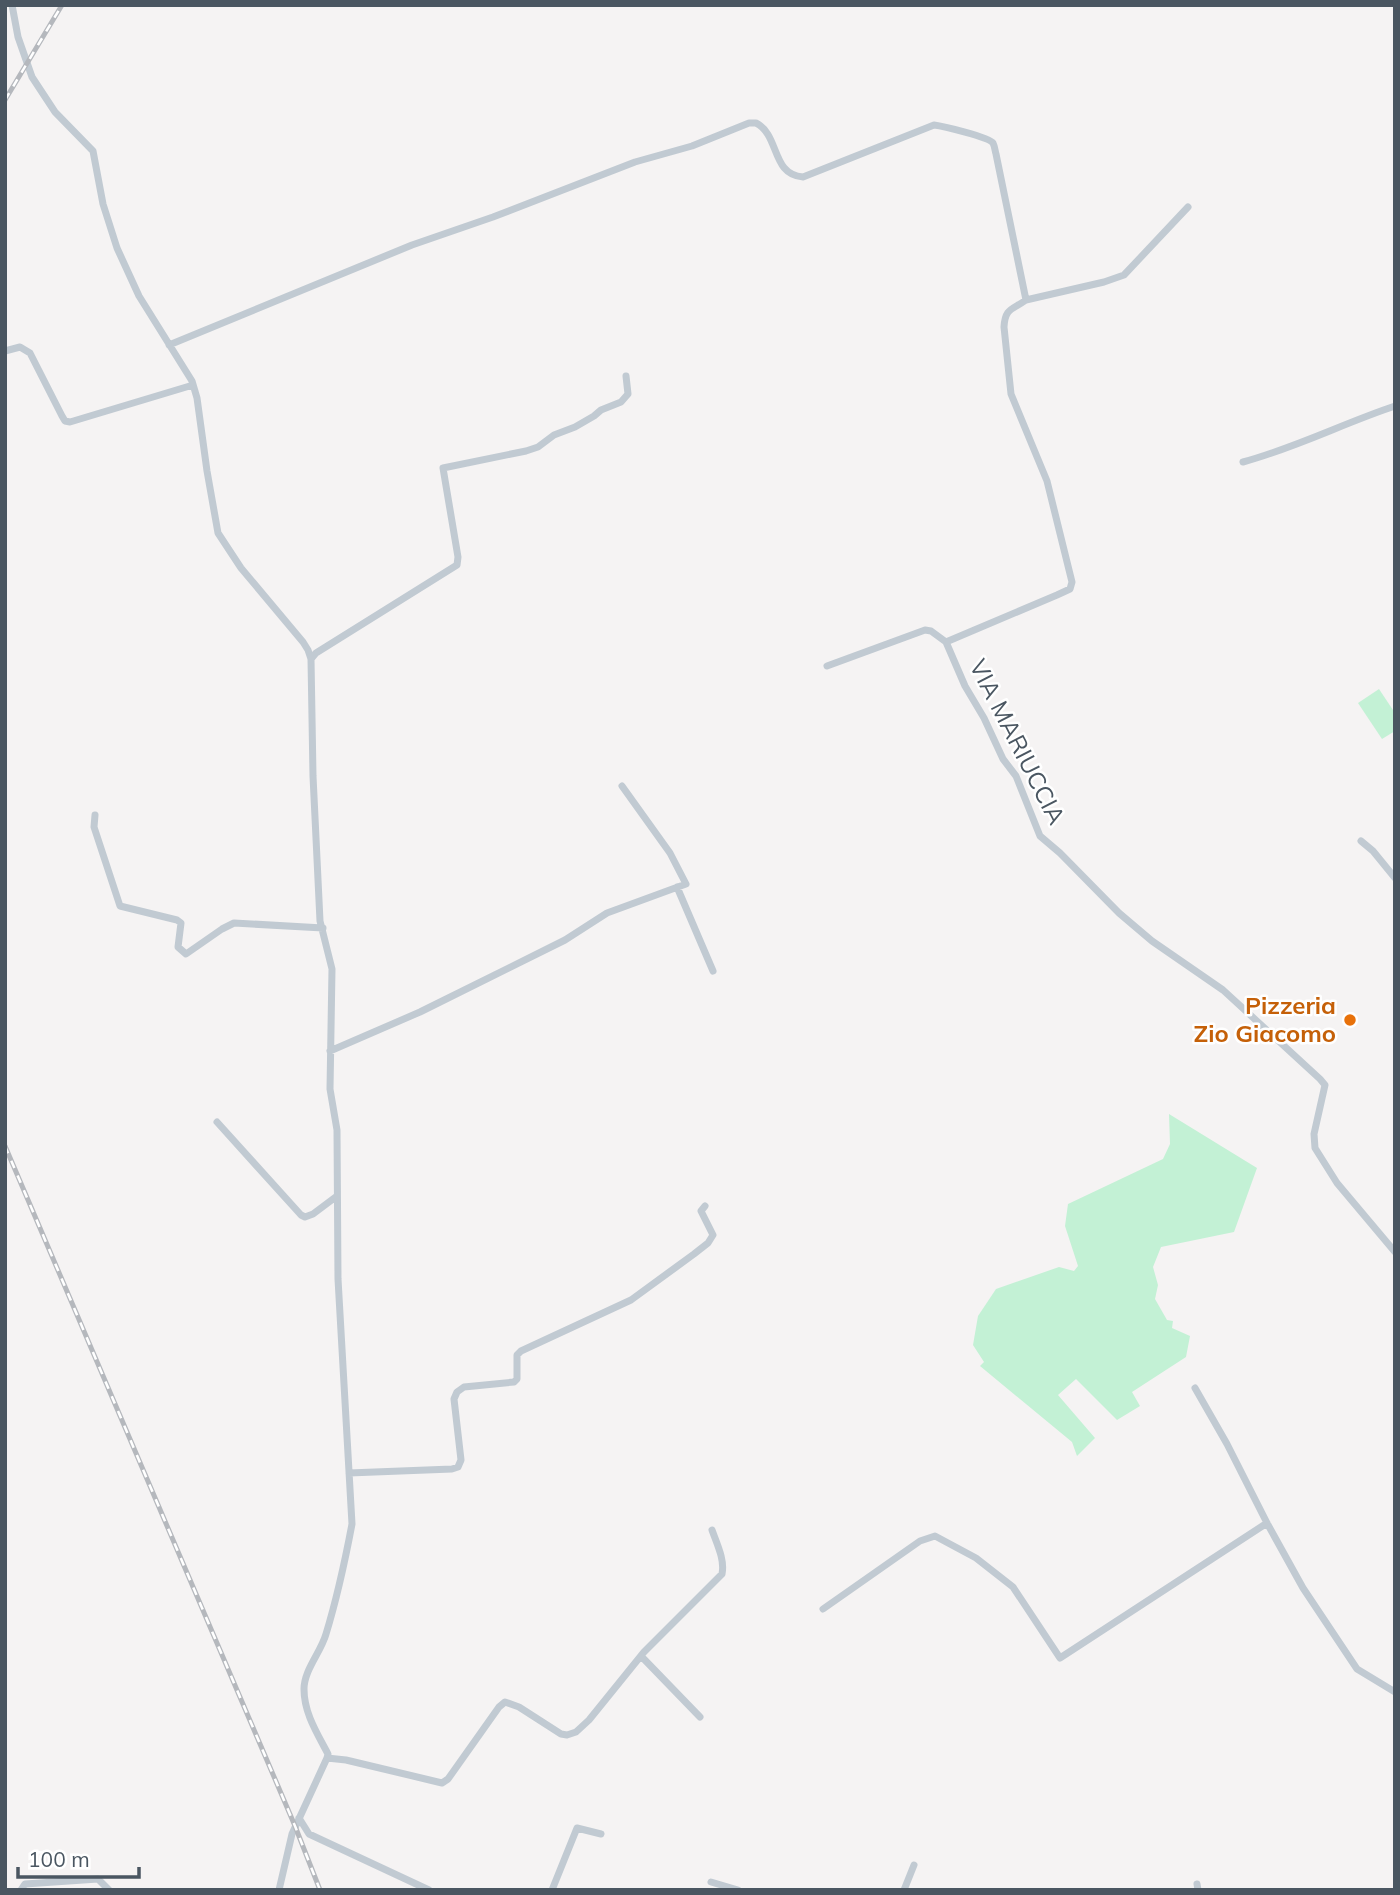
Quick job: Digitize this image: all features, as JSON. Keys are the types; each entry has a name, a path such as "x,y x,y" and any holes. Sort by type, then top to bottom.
{"street":[{"path":"12,5 18,37 32,76 55,112 93,150 103,204 117,248 139,296 193,384 218,533 241,568 303,642 311,659 320,921 332,969 330,1089 337,1130 338,1279 352,1524 325,1638 304,1680 311,1723 328,1754 290,1840 279,1890"},
{"path":"169,345 412,245 635,162 692,146 756,122 768,132 782,166 788,173 803,177 934,125 985,137 992,142 996,154 1026,300"},
{"path":"827,666 925,631 931,631 946,642 1070,589 1072,582 1047,481 1011,394 1005,317 1014,307 1026,300 1124,275 1188,207"},
{"path":"5,351 20,347 30,353 65,421 71,422 193,384"},
{"path":"311,659 362,623 457,565 458,557 443,468 538,447 548,438 575,427 601,410 624,400 628,394 626,376"},
{"path":"1243,462 1395,406"},
{"name":"VIA MARIUCCIA","path":"946,642 965,686 1003,759 1016,776 1040,836 1119,913 1223,990 1321,1079 1325,1085 1314,1134 1315,1148 1337,1183 1395,1252"},
{"path":"330,1051 419,1012 565,940 607,913 686,884 670,853 622,786"},
{"path":"95,815 94,827 120,906 177,920 181,923 178,947 186,954 234,923 323,928"},
{"path":"1361,841 1395,878"},
{"path":"677,887 713,971"},
{"path":"217,1122 301,1215 305,1217 313,1214 337,1196"},
{"path":"349,1472 458,1467 461,1460 454,1399 457,1392 464,1387 514,1382 517,1379 517,1355 521,1350 631,1300 694,1254 708,1243 713,1235 701,1210 705,1206"},
{"path":"1195,1388 1303,1588 1357,1669 1395,1692"},
{"path":"823,1609 920,1541 935,1535 976,1558 1013,1587 1060,1658 1266,1523"},
{"path":"327,1758 442,1783 448,1779 503,1702 519,1707 561,1734 572,1734 589,1720 641,1656 722,1574 722,1558 712,1530"},
{"path":"641,1656 700,1717"},
{"path":"299,1818 309,1834 429,1890"},
{"path":"552,1890 576,1828 601,1834"},
{"path":"904,1890 914,1865"},
{"path":"21,1890 25,1884 98,1879 110,1890"},
{"path":"712,1882 738,1890"}],"green space":[{"path":"1379,689 1395,713 1395,731 1382,739 1358,703"},
{"path":"1169,1114 1257,1168 1234,1232 1161,1247 1153,1267 1158,1285 1155,1299 1167,1320 1173,1321 1172,1328 1190,1336 1186,1357 1132,1392 1140,1406 1117,1420 1076,1379 1058,1395 1095,1438 1077,1456 1072,1442 980,1366 984,1362 973,1345 978,1316 996,1289 1059,1267 1074,1271 1078,1266 1065,1226 1068,1204 1163,1159 1170,1144"}],"railway":[{"path":"5,100 62,5"},
{"path":"5,1146 320,1890"}],"place":[{"name":"Pizzeria Zio Giacomo","path":"1350,1020"}]}
